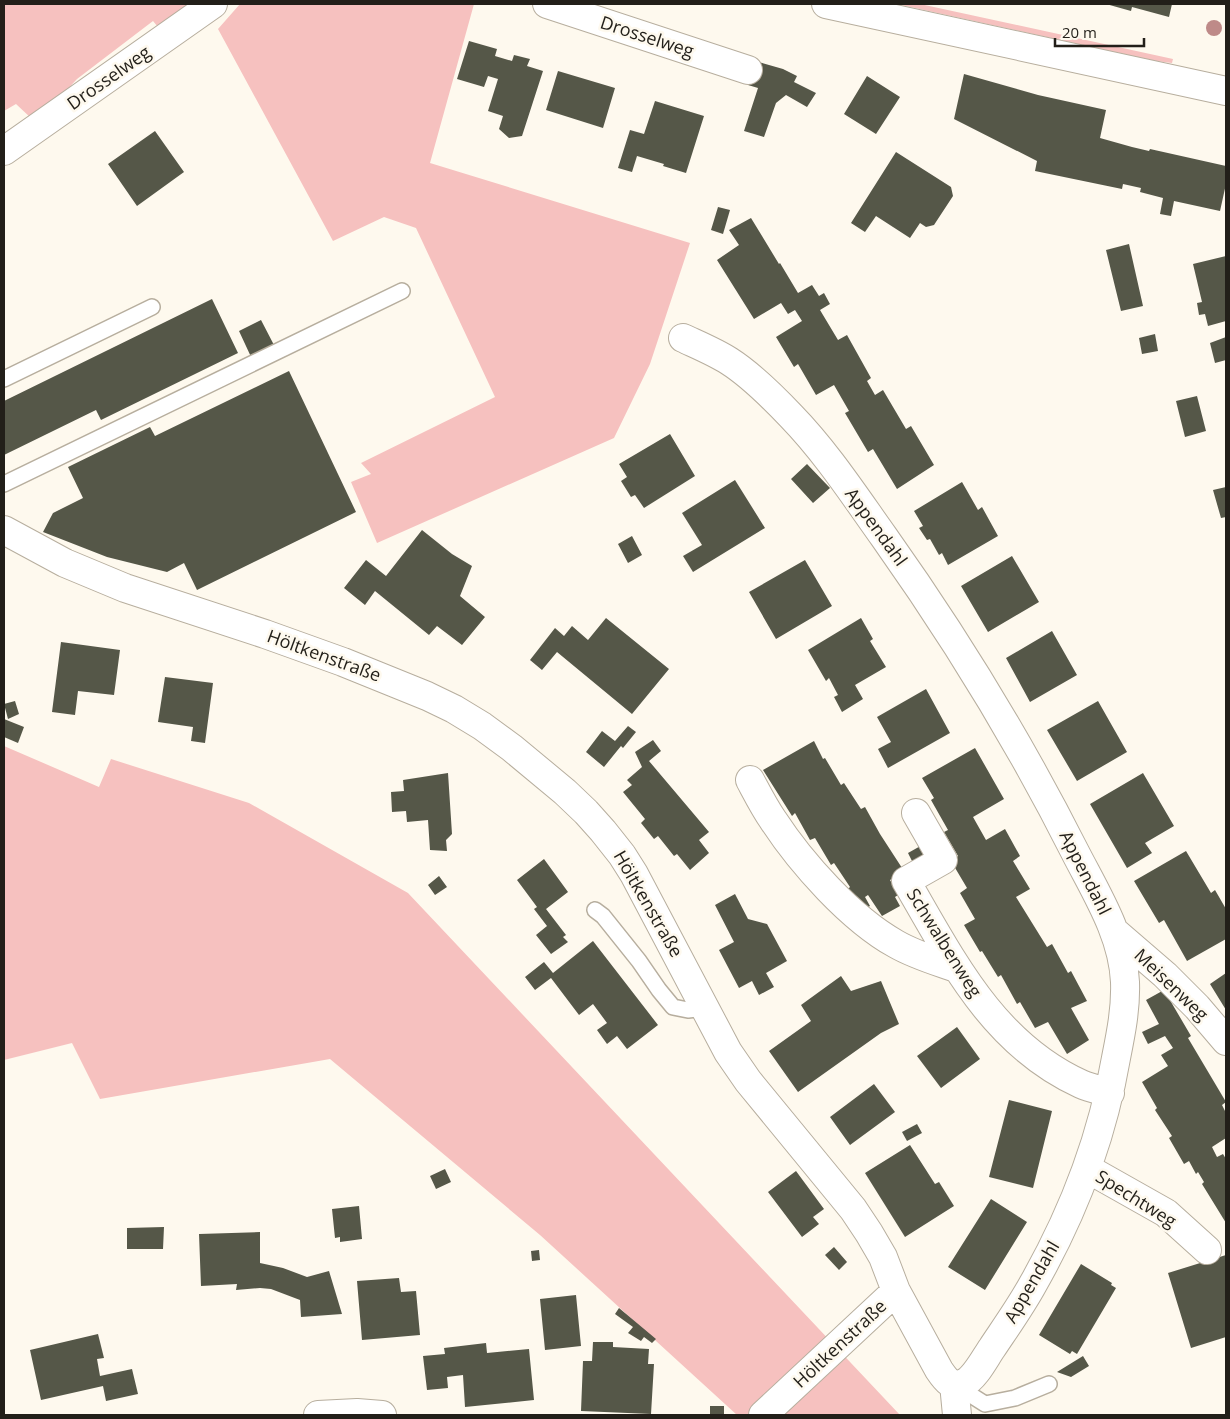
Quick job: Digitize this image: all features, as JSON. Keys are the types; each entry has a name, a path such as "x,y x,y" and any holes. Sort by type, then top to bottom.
{"street":[{"name":"Drosselweg","path":"4,151 213,4"},
{"name":"Drosselweg","path":"547,4 748,70"},
{"path":"826,4 1226,91"},
{"name":"Appendahl","path":"683,338 728,360 770,395 816,443 862,506 906,569 991,700 1057,815 1114,931 1121,955 1125,981 1121,1035 1110,1093 1088,1169 1054,1245 1018,1310 975,1373 964,1383 954,1384"},
{"name":"Höltkenstraße","path":"4,530 65,563 116,584 343,662 454,709 482,726 512,748 586,812 622,855 646,894 728,1052 748,1081 858,1217 883,1258 896,1291 763,1415"},
{"path":"750,780 773,820 792,846 838,899 863,922 902,947 923,957 956,968"},
{"name":"Schwalbenweg","path":"916,813 943,860 906,882 956,968 984,1007 1021,1046 1059,1073 1082,1084 1110,1093"},
{"name":"Meisenweg","path":"1114,931 1165,975 1197,1007 1226,1041"},
{"name":"Spechtweg","path":"1088,1169 1166,1213 1207,1250"},
{"path":"896,1291 939,1370 946,1380 954,1384 958,1415"},
{"path":"318,1415 357,1413 382,1415"}],"lane":[{"path":"4,484 402,291"},
{"path":"4,380 152,307"},
{"path":"594,910 603,916 639,961 658,990 673,1006 688,1010 705,1008"},
{"path":"954,1384 985,1404 1015,1398 1049,1384"}],"shaded area":[{"path":"4,4 194,4 158,27 153,21 77,79 64,93 32,119 16,104 4,111"},
{"path":"240,4 474,4 430,163 690,243 650,364 614,438 377,543 351,482 371,474 361,463 495,397 416,228 384,217 333,241 218,29"},
{"path":"897,4 920,4 1173,59 1172,63 1156,61"},
{"path":"4,746 99,787 111,759 249,803 408,893 900,1415 737,1415 540,1235 330,1059 100,1099 72,1043 4,1060"}],"building":[{"path":"1106,4 1172,4 1169,17 1132,7 1131,11"},
{"path":"469,41 497,49 495,56 512,61 514,55 530,59 527,66 543,71 522,136 509,138 499,129 503,116 488,111 498,79 488,76 484,87 457,79"},
{"path":"755,61 783,69 797,76 794,82 816,93 807,107 786,95 776,103 764,137 744,131 758,88 748,85"},
{"path":"558,71 615,88 603,128 546,110"},
{"path":"964,74 1038,95 1106,110 1100,138 1149,151 1150,149 1226,166 1226,184 1220,211 1174,201 1171,216 1160,214 1163,198 1140,192 1141,188 1123,184 1122,189 1035,171 1037,161 954,119"},
{"path":"867,76 900,97 876,134 844,114"},
{"path":"655,101 704,116 686,173 637,156 632,172 618,168 630,130 644,134"},
{"path":"155,131 184,172 137,206 108,164"},
{"path":"896,152 951,187 953,196 934,225 926,227 920,223 910,238 876,216 865,232 851,223"},
{"path":"718,207 730,210 723,234 711,230"},
{"path":"751,218 798,293 812,285 819,296 824,293 830,304 820,310 838,340 847,335 871,378 867,381 875,395 883,390 906,429 911,426 934,465 897,489 873,449 868,452 845,413 849,411 834,385 816,395 798,364 794,367 776,337 802,321 795,310 788,314 781,303 754,319 717,260 739,245 729,230"},
{"path":"1129,244 1143,306 1121,311 1106,250"},
{"path":"1226,256 1226,321 1208,326 1205,314 1199,315 1197,303 1202,302 1193,264"},
{"path":"212,299 238,353 101,420 96,410 4,455 4,401"},
{"path":"261,320 275,347 252,359 239,331"},
{"path":"1155,334 1158,351 1142,354 1139,338"},
{"path":"1226,337 1226,360 1215,363 1210,343"},
{"path":"289,371 356,512 197,590 184,563 167,572 107,557 43,532 53,513 83,498 68,467 150,427 155,436"},
{"path":"1197,396 1206,431 1185,437 1176,401"},
{"path":"670,434 695,476 644,508 635,495 631,497 621,481 627,477 619,464"},
{"path":"807,464 830,488 813,503 791,479"},
{"path":"735,480 765,528 693,572 683,556 702,545 682,513"},
{"path":"962,482 978,510 982,507 998,536 948,565 942,553 939,555 930,539 927,540 919,528 923,526 914,511"},
{"path":"1226,487 1226,517 1221,518 1213,490"},
{"path":"422,530 452,554 472,566 460,596 485,617 462,645 437,626 429,635 375,591 365,605 344,588 366,560 386,576"},
{"path":"632,536 642,555 628,563 618,544"},
{"path":"1012,556 1039,602 988,632 961,586"},
{"path":"805,560 832,606 776,639 749,592"},
{"path":"606,618 669,669 632,714 557,652 542,670 530,660 555,628 564,636 572,626 588,640"},
{"path":"861,618 873,639 870,641 886,667 855,685 863,699 842,712 834,697 838,695 829,678 826,681 808,650"},
{"path":"1052,631 1077,675 1030,702 1006,658"},
{"path":"61,642 120,650 114,695 78,691 75,715 52,712"},
{"path":"165,677 213,683 205,743 191,741 193,727 158,722"},
{"path":"926,689 950,733 888,768 878,749 891,742 877,717"},
{"path":"15,701 19,714 8,719 4,704"},
{"path":"1098,701 1127,752 1077,781 1047,730"},
{"path":"4,719 24,727 18,743 4,737"},
{"path":"628,726 636,732 623,748 621,746 604,767 586,752 602,731 615,741"},
{"path":"653,740 661,751 649,761 709,832 699,840 709,853 690,870 677,854 674,856 658,836 654,839 641,823 645,819 623,792 632,785 627,780 642,767 635,752"},
{"path":"814,741 823,759 825,758 841,785 844,783 861,809 865,807 904,871 890,880 898,895 895,897 900,906 882,916 868,895 865,897 870,906 861,911 848,889 850,887 834,863 831,865 815,838 810,840 795,813 792,816 763,770"},
{"path":"975,748 1004,799 973,817 986,840 1005,829 1020,856 1013,861 1030,889 1016,897 1047,947 1052,944 1068,973 1071,971 1087,1001 1071,1008 1089,1040 1067,1054 1048,1022 1035,1028 1020,1002 1017,1004 1001,975 998,977 964,925 975,919 960,893 967,888 951,861 958,856 944,832 948,830 931,800 934,798 922,778"},
{"path":"448,773 452,834 446,840 447,851 430,850 428,820 407,822 406,811 392,812 391,792 404,791 403,780"},
{"path":"1143,773 1174,826 1145,843 1152,853 1127,868 1090,804"},
{"path":"924,844 931,855 914,865 908,853"},
{"path":"1186,851 1211,893 1215,890 1226,909 1226,939 1187,961 1164,920 1159,923 1134,881"},
{"path":"544,859 568,892 546,909 566,935 563,937 568,942 551,954 536,935 547,926 534,909 537,907 517,880"},
{"path":"439,876 447,887 435,895 428,885"},
{"path":"735,894 748,919 767,924 787,961 766,973 774,987 759,995 752,981 739,988 719,950 734,942 715,905"},
{"path":"593,941 658,1025 627,1049 617,1036 607,1044 597,1030 607,1023 593,1004 579,1015 551,978 535,990 525,977 544,962 553,973"},
{"path":"1226,973 1226,1010 1210,984"},
{"path":"841,976 851,991 881,981 899,1024 881,1033 798,1092 769,1051 811,1021 801,1005"},
{"path":"1164,990 1191,1036 1188,1038 1226,1102 1222,1105 1226,1113 1226,1138 1212,1147 1217,1157 1223,1154 1226,1159 1226,1223 1202,1184 1204,1182 1198,1172 1196,1174 1189,1161 1184,1164 1169,1138 1172,1136 1155,1110 1157,1108 1142,1082 1168,1066 1161,1055 1173,1048 1165,1036 1148,1044 1142,1032 1159,1024 1146,1000"},
{"path":"957,1027 980,1059 941,1088 917,1056"},
{"path":"874,1084 895,1112 850,1145 830,1117"},
{"path":"1009,1100 1052,1111 1033,1188 989,1177"},
{"path":"917,1124 922,1133 907,1141 902,1132"},
{"path":"910,1145 935,1184 939,1182 954,1206 905,1237 865,1173"},
{"path":"445,1169 451,1182 436,1189 430,1176"},
{"path":"796,1171 824,1209 813,1217 819,1224 802,1237 768,1192"},
{"path":"991,1199 1027,1222 985,1290 948,1267"},
{"path":"359,1206 362,1239 340,1242 340,1237 335,1238 332,1209"},
{"path":"164,1227 163,1249 127,1249 127,1228"},
{"path":"260,1232 260,1263 283,1268 307,1277 329,1271 342,1314 301,1317 300,1300 271,1289 236,1290 237,1284 201,1286 199,1234"},
{"path":"834,1247 847,1262 839,1270 825,1255"},
{"path":"539,1250 540,1260 532,1261 531,1251"},
{"path":"1226,1255 1226,1337 1191,1348 1168,1273"},
{"path":"1081,1264 1112,1283 1111,1285 1116,1288 1077,1354 1072,1351 1070,1354 1039,1335"},
{"path":"399,1278 401,1292 416,1291 420,1335 362,1340 357,1281"},
{"path":"576,1295 581,1346 545,1350 540,1299"},
{"path":"619,1308 656,1339 652,1343 644,1337 641,1341 628,1333 633,1327 615,1314"},
{"path":"98,1334 104,1358 97,1359 100,1376 132,1369 138,1394 106,1401 103,1386 41,1400 30,1350"},
{"path":"593,1342 613,1342 613,1347 649,1349 648,1364 654,1364 651,1414 581,1411 583,1361 592,1361"},
{"path":"486,1343 487,1353 529,1349 534,1400 465,1407 463,1375 447,1377 448,1388 427,1390 423,1356 445,1354 444,1348"},
{"path":"1083,1356 1089,1366 1071,1377 1057,1372"},
{"path":"710,1406 724,1406 724,1415 710,1415"}]}
